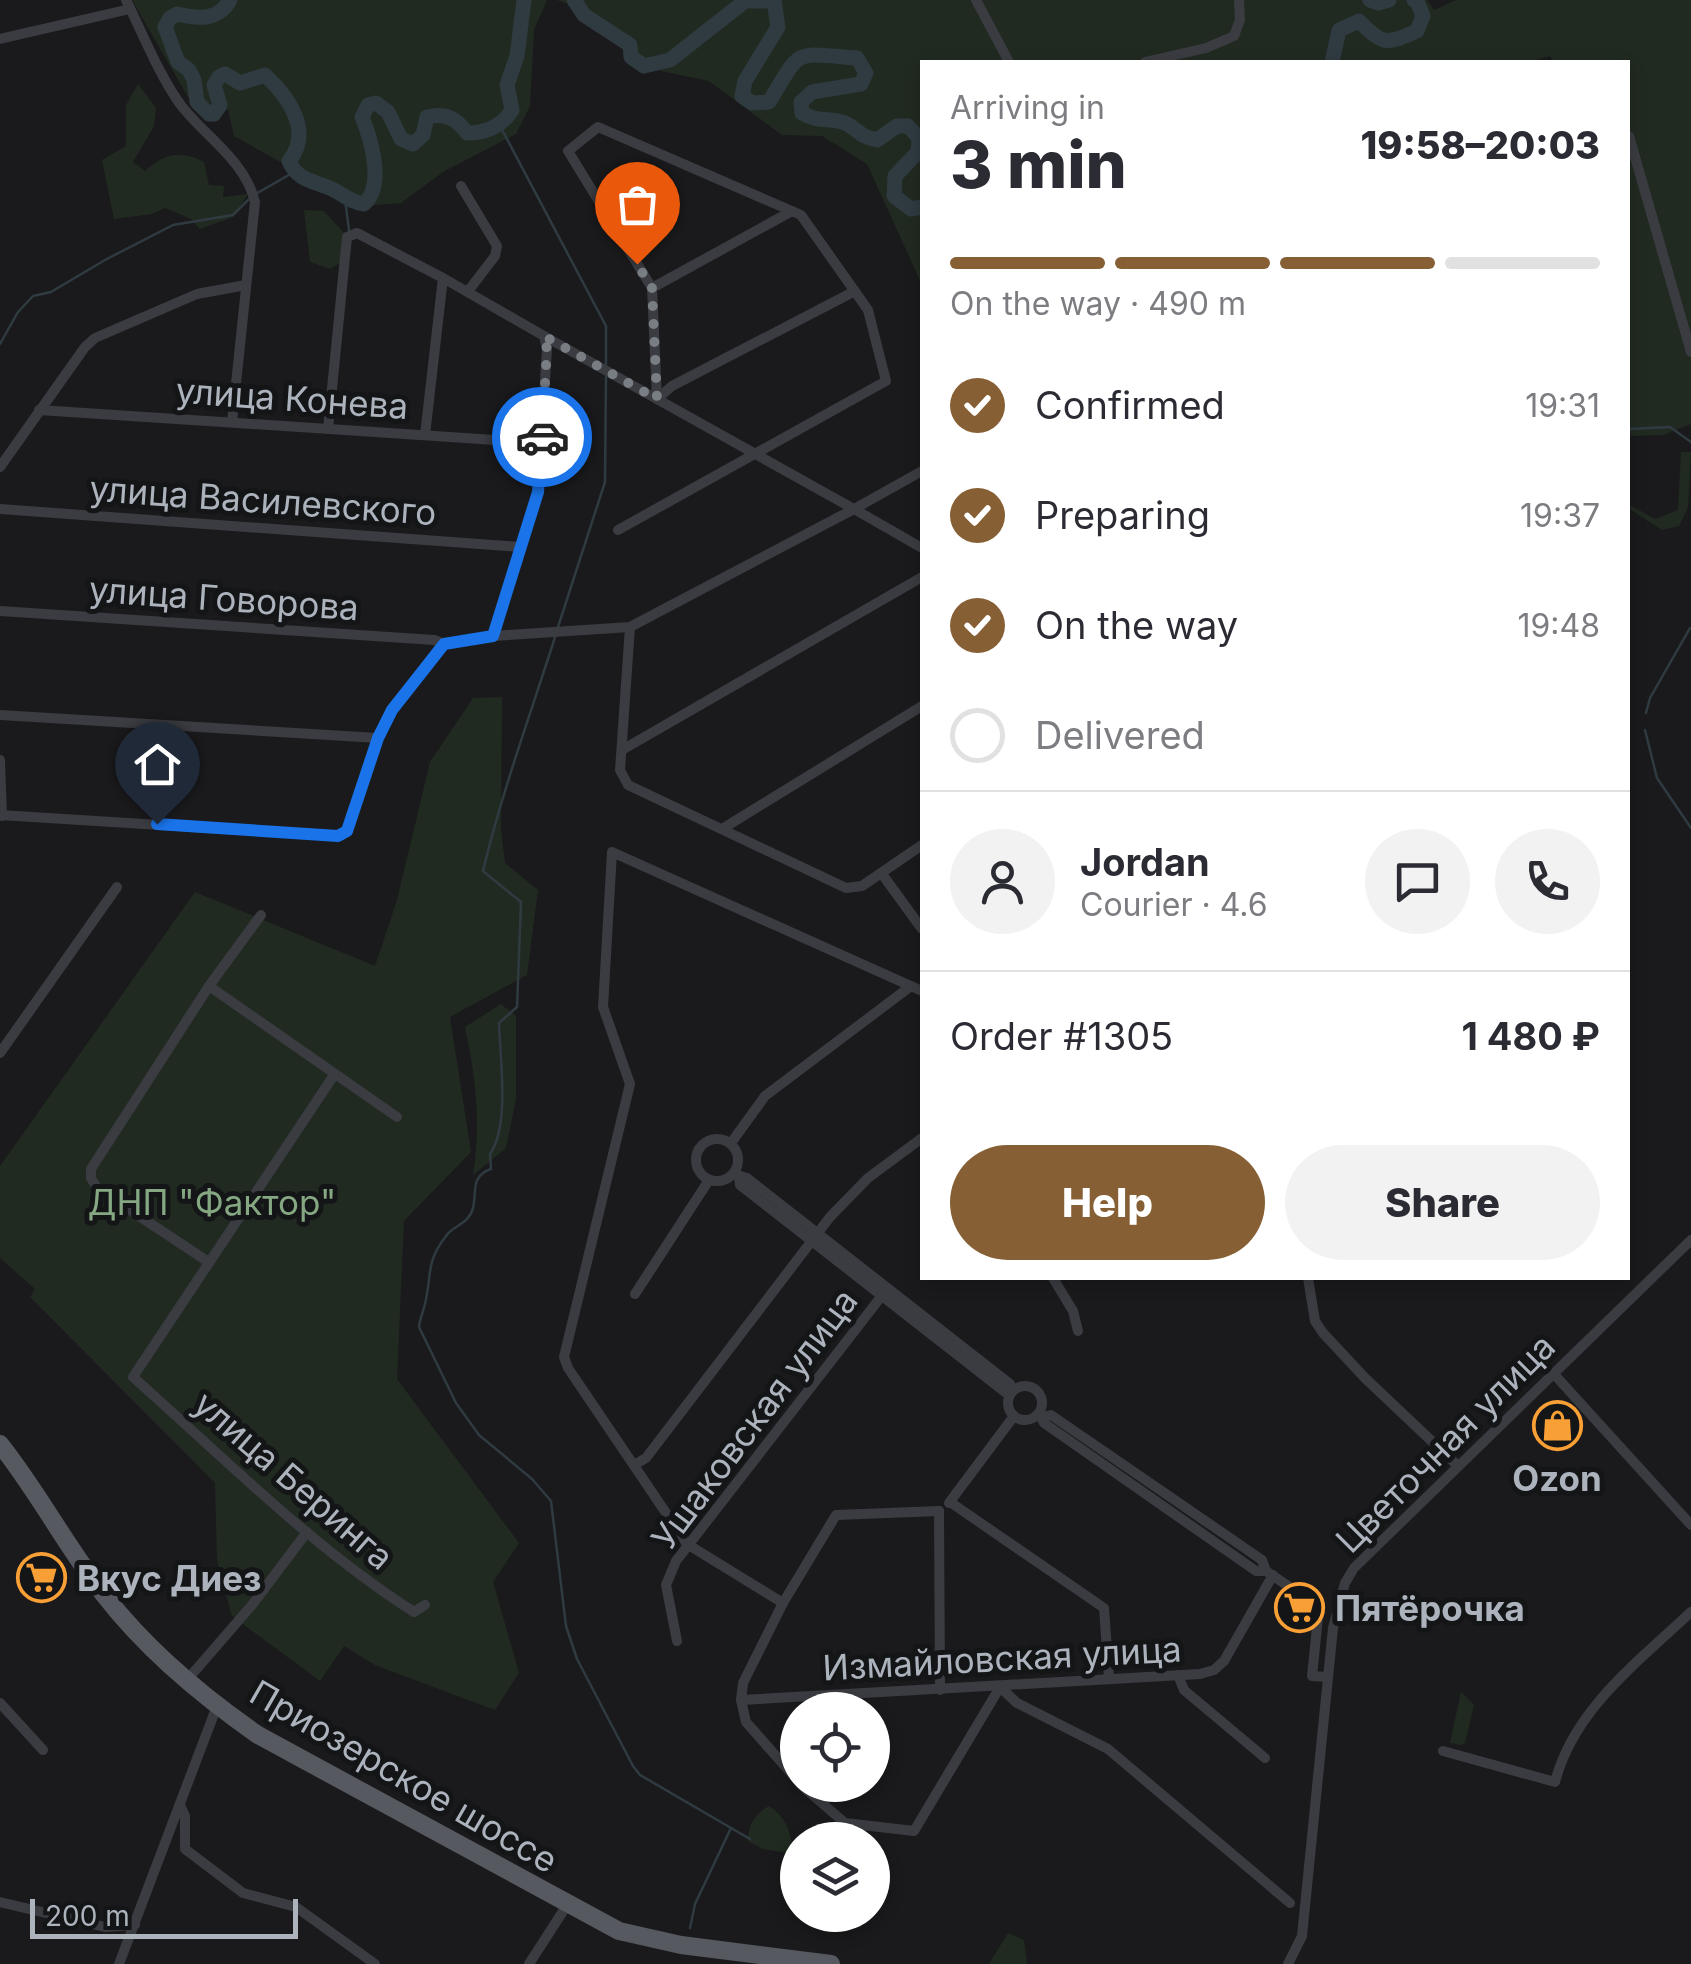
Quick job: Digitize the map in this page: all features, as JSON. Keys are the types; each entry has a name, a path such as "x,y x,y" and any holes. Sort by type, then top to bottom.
{"main road":[{"name":"Приозерское шоссе","path":"0,1444 106,1597 137,1634 217,1706 258,1735 619,1930 657,1941 831,1964"}],"street":[{"path":"976,0 1008,60"},
{"path":"1154,60 1206,48 1234,36 1240,20 1239,0"},
{"path":"0,40 128,4 180,103 236,165 253,196 232,422"},
{"path":"618,530 886,381 868,310 801,215 598,128 568,151 652,288 657,399"},
{"path":"1630,136 1691,352"},
{"path":"461,186 497,246 495,256 468,290"},
{"path":"652,288 792,211"},
{"path":"328,429 347,236 362,234 920,547"},
{"path":"425,435 443,278"},
{"path":"0,467 85,347 96,338 196,294 246,285"},
{"path":"657,399 672,386 855,292"},
{"path":"493,636 538,492 547,349 544,336"},
{"name":"улица Конева","path":"39,410 542,443"},
{"path":"920,471 630,626 620,770 628,785 846,888 862,886 920,846"},
{"name":"улица Василевского","path":"0,508 521,547"},
{"path":"622,750 920,578"},
{"name":"улица Говорова","path":"0,611 434,640 444,644 493,636 630,626"},
{"path":"0,760 1,816 338,836 352,823 378,738 392,710 444,644"},
{"path":"722,829 920,707"},
{"path":"0,715 378,738"},
{"path":"783,1603 687,1544 564,1357 630,1084 603,1007 612,852 917,988"},
{"path":"882,874 920,926"},
{"path":"0,1052 118,887"},
{"path":"260,915 90,1169 90,1178 98,1188 208,1261 334,1075"},
{"path":"209,986 397,1117"},
{"path":"731,1143 764,1096 917,988"},
{"path":"736,1176 718,1182 709,1180 696,1166 700,1146 720,1138 731,1143 739,1158 736,1176 740,1185 1010,1384 1008,1405 1014,1416 1027,1420 1050,1415 1262,1560 1270,1573 1303,1596"},
{"path":"634,1466 646,1458 830,1217 868,1178 920,1139"},
{"path":"635,1294 709,1180"},
{"name":"Цветочная улица","path":"1288,1964 1302,1936 1328,1726 1333,1628 1345,1583 1354,1568 1691,1240"},
{"name":"улица Беринга","path":"208,1261 133,1376 370,1584 414,1612 426,1605"},
{"path":"1054,1280 1073,1311 1078,1331"},
{"path":"1308,1280 1315,1321 1324,1333 1458,1466"},
{"name":"Ушаковская улица","path":"677,1641 666,1584 687,1544 884,1292"},
{"path":"1553,1373 1691,1525"},
{"path":"1010,1391 1024,1385 1035,1389 1042,1398 1041,1415"},
{"path":"780,1761 746,1722 742,1700 748,1668 836,1515 938,1512 950,1502 1014,1416"},
{"path":"950,1502 1104,1608 1108,1678"},
{"path":"938,1512 940,1690"},
{"path":"187,1680 252,1605 307,1532"},
{"name":"Измайловская улица","path":"742,1700 1000,1687 1214,1670 1224,1661 1270,1573"},
{"path":"1316,1604 1319,1607 1312,1676 1328,1677"},
{"path":"1444,1751 1555,1782 1561,1758 1594,1706 1691,1612"},
{"path":"1178,1675 1184,1690 1265,1758"},
{"path":"821,1802 844,1822 914,1830 1000,1687 1017,1703 1108,1749 1290,1903"},
{"path":"0,1703 44,1750"},
{"path":"119,1964 217,1706"},
{"path":"180,1806 185,1816 185,1850 243,1893 296,1907 375,1964"},
{"path":"0,1902 85,1924 135,1926"},
{"path":"529,1964 567,1905"}],"green space":[{"path":"132,0 547,0 534,30 530,106 516,134 443,172 401,203 353,207 340,200 344,190 311,179 234,136 228,109 215,120 204,117 188,97"},
{"path":"557,0 1427,0 1434,10 1456,0 1691,0 1691,424 1663,435 1630,436 1630,60 1552,60 1550,56 1537,60 920,60 920,281 867,164 822,136 782,135 709,81 661,71 613,41 577,7"},
{"path":"138,84 156,108 154,126 133,162 145,171 173,155 204,162 209,185 224,186 223,197 248,194 233,217 200,229 191,219 165,208 152,214 114,219 102,160 126,146 126,105"},
{"path":"304,210 324,211 344,233 340,263 330,269 310,262"},
{"path":"1681,452 1691,452 1688,507 1679,526 1662,530 1630,509 1630,505 1655,519 1678,510"},
{"name":"ДНП \"Фактор\"","path":"502,697 501,830 505,863 538,890 527,975 450,1017 471,1152 404,1221 397,1379 519,1543 493,1582 519,1673 495,1710 375,1665 344,1646 320,1681 232,1616 217,1561 215,1483 30,1297 35,1289 0,1258 0,1166 195,892 375,966 397,900 430,762 473,698"},
{"path":"501,1004 516,1016 516,1099 506,1148 473,1175 476,1101 465,1027"},
{"path":"1461,1692 1474,1705 1465,1743 1461,1745 1450,1743"},
{"path":"769,1806 784,1822 780,1822 780,1852 748,1841 753,1820"},
{"path":"1008,1933 1024,1940 1027,1964 989,1964"}],"waterway":[{"path":"230,0 213,15 177,14 165,27 178,62 194,80 197,102 214,114 220,105 214,85 219,77 225,74 240,83 265,75 295,115 299,138 289,161 292,168 307,180 364,204 374,186 375,174 362,117 368,105 376,103 388,112 401,139 413,144 423,135 427,117 450,118 467,133 493,128 508,116 512,110 507,85 517,56 524,0"},
{"path":"574,0 584,15 630,45 631,57 644,66 670,60 745,1 774,1 778,27 745,81 742,96 752,103 769,102 794,63 810,55 857,58 866,73 861,84 812,92 801,102 802,113 845,123 877,140 897,126 908,126 919,138 918,152 895,176 894,196 911,209 920,207"},
{"path":"1370,0 1389,0"},
{"path":"1332,60 1339,30 1359,21 1385,40 1417,31 1423,16 1414,0"},
{"path":"499,124 606,326 606,364"},
{"path":"254,195 294,172"},
{"path":"345,199 349,230"},
{"path":"0,344 18,312 33,296 51,292 173,225 233,215 248,200"},
{"path":"558,627 605,482 606,377"},
{"path":"1630,429 1670,427 1691,442"},
{"path":"1646,713 1650,698 1690,628"},
{"path":"556,634 483,871 521,902 517,1007 499,1023 500,1126 490,1154 491,1169 477,1180 471,1213 446,1236 435,1254 419,1327 456,1403 479,1435 532,1479 551,1501 566,1626 577,1659 633,1766 640,1775 750,1839"},
{"path":"1645,730 1657,778 1691,828"},
{"path":"690,1928 695,1904 731,1828"}],"way so far":[{"path":"542,437 547,349 544,336 657,399 652,288 637,264"}],"place":[{"name":"Ozon","path":"1557,1426"},
{"name":"Вкус Диез","path":"42,1578"},
{"name":"Пятёрочка","path":"1300,1608"}],"route":[{"path":"157,824 338,836 347,831 378,738 392,710 444,644 493,636 538,492 542,437"}]}
